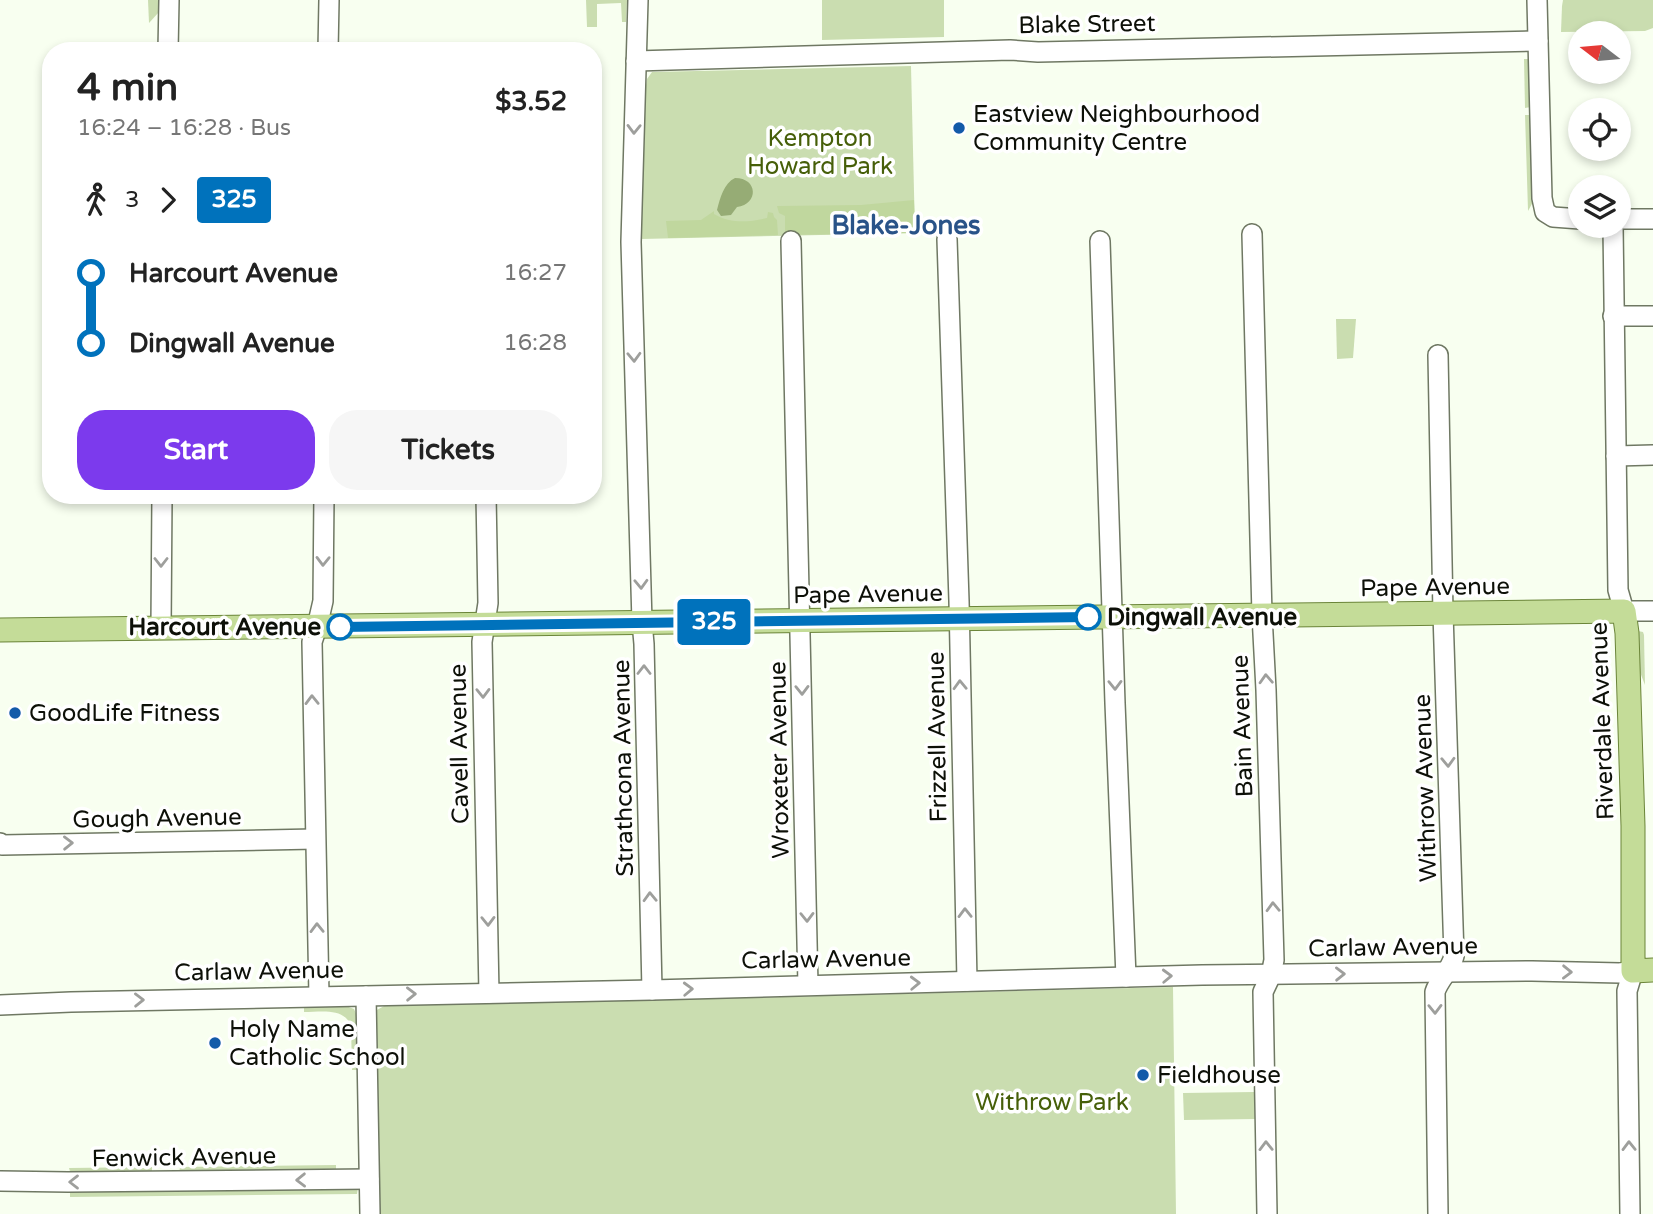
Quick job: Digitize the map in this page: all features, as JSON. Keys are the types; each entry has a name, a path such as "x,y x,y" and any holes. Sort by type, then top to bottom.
{"main road":[{"name":"Pape Avenue","path":"0,630 1624,611"},
{"name":"Riverdale Avenue","path":"1624,611 1633,826 1643,971"}],"street":[{"path":"169,0 169,42"},
{"path":"328,42 329,0"},
{"name":"Strathcona Avenue","path":"638,0 631,242 652,990"},
{"path":"1537,0 1542,198 1545,212 1553,217 1568,218"},
{"name":"Blake Street","path":"636,61 1010,50 1038,52 1538,41"},
{"path":"1631,219 1653,219"},
{"name":"Bain Avenue","path":"1252,234 1275,960 1263,992 1267,1214"},
{"name":"Riverdale Avenue","path":"1613,238 1618,590 1624,611"},
{"name":"Frizzell Avenue","path":"947,239 967,981"},
{"name":"Wroxeter Avenue","path":"791,241 808,985"},
{"path":"1100,241 1126,977"},
{"path":"1613,316 1653,316"},
{"name":"Withrow Avenue","path":"1438,355 1454,956 1435,992 1438,1214"},
{"path":"1616,456 1653,455"},
{"path":"161,628 162,504"},
{"path":"319,996 312,642 323,601 324,504"},
{"name":"Cavell Avenue","path":"486,504 488,603 482,642 489,993"},
{"name":"Pape Avenue","path":"1624,611 1653,611"},
{"name":"Gough Avenue","path":"0,843 315,839"},
{"name":"Riverdale Avenue","path":"1630,1214 1627,991 1643,971"},
{"name":"Carlaw Avenue","path":"0,1005 1126,977 1643,971"},
{"path":"366,996 370,1214"},
{"name":"Fenwick Avenue","path":"0,1181 369,1179"}],"green space":[{"path":"148,0 159,0 159,12 149,23"},
{"path":"586,0 627,0 626,22 622,22 621,3 597,4 597,27 587,27"},
{"path":"822,0 944,0 944,37 822,40"},
{"path":"1563,0 1653,0 1653,28 1631,31 1631,21 1568,21 1568,32 1561,32"},
{"path":"1524,59 1530,59 1531,107 1525,108"},
{"name":"Kempton Howard Park","path":"911,66 915,233 641,239 645,91 647,79 652,72"},
{"path":"1525,115 1532,115 1533,202 1528,211"},
{"path":"1336,319 1356,319 1353,358 1337,359"},
{"path":"1638,631 1644,635 1645,685 1638,667"},
{"name":"Withrow Park","path":"1173,987 1176,1214 377,1214 375,1011 386,1005"},
{"path":"346,1006 354,1009 357,1016 358,1070 352,1070 351,1026 348,1020 338,1013 304,1012 304,1007"},
{"path":"1254,1092 1255,1119 1184,1120 1183,1093"},
{"path":"336,1165 336,1172 179,1174 180,1167"},
{"path":"152,1167 152,1174 71,1175 69,1168"},
{"path":"358,1187 357,1194 70,1197 70,1189"}],"shaded area":[{"path":"735,178 743,179 752,186 752,197 744,205 737,207 731,215 721,216 717,210 721,196 728,183"},
{"path":"914,200 915,233 785,235 785,216 779,213 777,206 861,205"},
{"path":"714,211 714,214 720,217 740,221 767,218 768,212 773,213 777,220 778,235 668,238 666,221 701,220"}],"bus line":[{"name":"325","path":"340,627 1088,617"}],"place":[{"name":"Eastview Neighbourhood Community Centre","path":"959,128"},
{"name":"Dingwall Avenue","path":"1088,617"},
{"name":"Harcourt Avenue","path":"340,627"},
{"name":"GoodLife Fitness","path":"15,713"},
{"name":"Holy Name Catholic School","path":"215,1043"},
{"name":"Fieldhouse","path":"1143,1075"}],"district":[{"name":"Blake-Jones","path":"906,225"}]}
